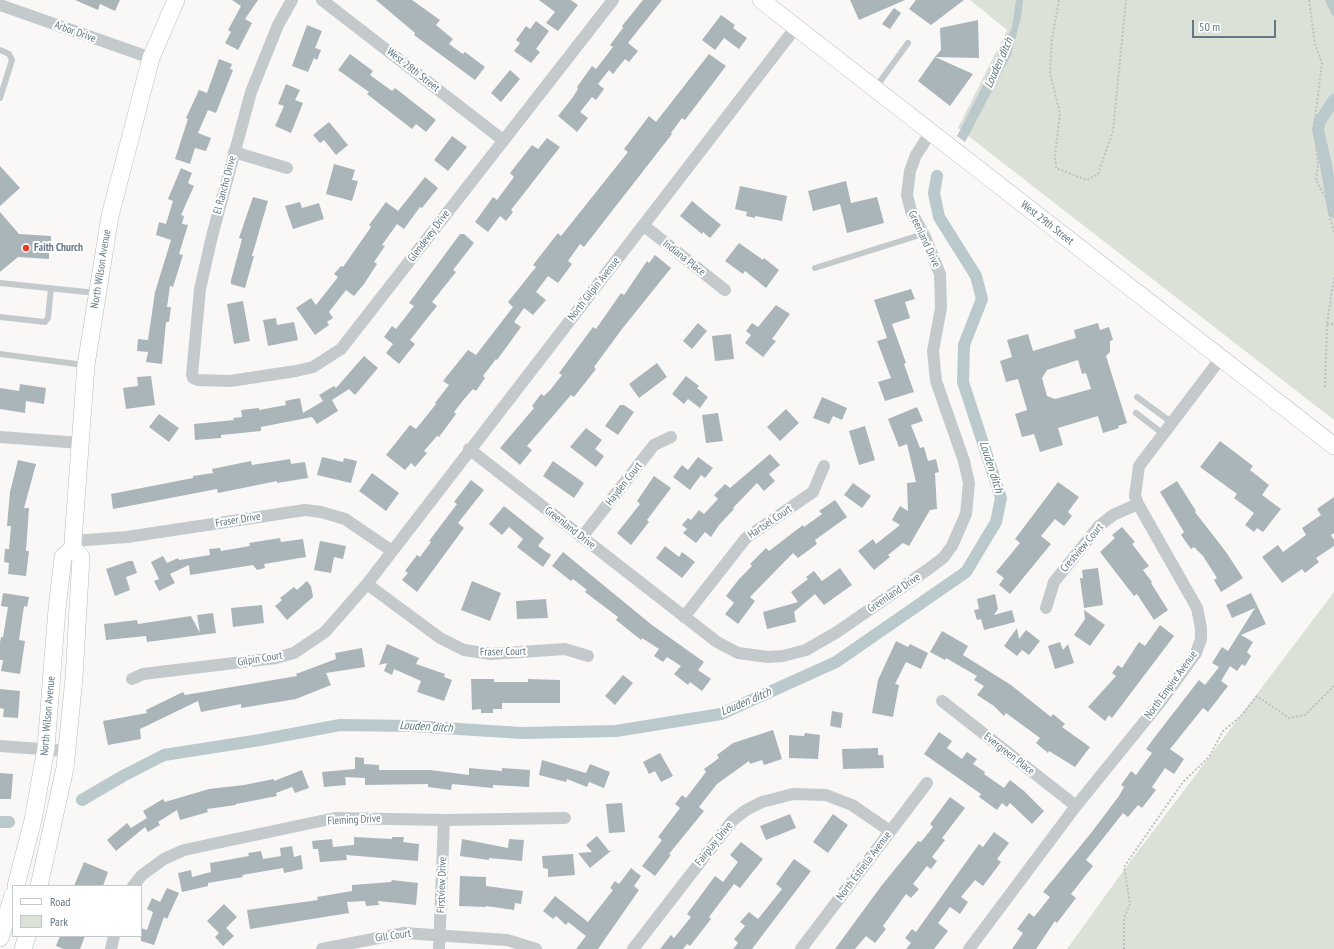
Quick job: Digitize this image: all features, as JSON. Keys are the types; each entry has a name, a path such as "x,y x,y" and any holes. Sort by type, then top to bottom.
{"main road":[{"name":"North Wilson Avenue","path":"16,885 33,820 46,748 57,609 63,557 73,544 86,365 110,216 151,58 176,0"},
{"name":"West 29th Street","path":"761,0 1334,446"},
{"name":"North Wilson Avenue","path":"39,885 50,841 67,751 74,678 81,557 73,544"},
{"path":"0,938 12,897"},
{"path":"23,949 27,937"}],"street":[{"name":"El Rancho Drive","path":"193,378 192,374 200,289 234,152 251,92 278,25 292,0"},
{"name":"West 28th Street","path":"322,0 503,140"},
{"name":"Glendevey Drive","path":"193,378 205,381 230,381 296,371 313,367 341,349 612,0"},
{"name":"Arbor Drive","path":"0,5 151,58"},
{"name":"North Gilpin Avenue","path":"392,551 469,449 796,27"},
{"name":"Greenland Drive","path":"469,449 684,617 717,642 738,653 768,657 783,656 806,650 836,632 927,570 943,558 952,546 966,514 969,483 964,460 936,381 933,351 941,308 942,286 940,274 908,203 907,187 910,171 916,155 930,132"},
{"path":"234,152 287,168"},
{"name":"Indiana Place","path":"643,225 726,290"},
{"name":"North Empire Avenue","path":"969,949 1076,806 1162,700 1196,653 1201,639 1200,618 1195,603 1138,504 1135,496 1139,466 1162,433 1221,358"},
{"path":"0,437 80,443"},
{"name":"Hayden Court","path":"582,537 654,445 671,437"},
{"name":"Hartsel Court","path":"684,617 746,538 813,492 824,466"},
{"name":"Crestview Court","path":"1046,608 1054,582 1099,526 1113,515 1138,504"},
{"name":"Fraser Drive","path":"73,544 305,510 321,512 345,519 392,551"},
{"name":"Gilpin Court","path":"132,679 144,674 276,658 294,653 325,632 367,584 392,551"},
{"name":"Fraser Court","path":"367,584 440,638 464,650 491,654 505,654 565,649 588,656"},
{"name":"Evergreen Place","path":"942,701 1076,806"},
{"path":"0,746 46,748 67,751"},
{"name":"North Estrella Avenue","path":"800,949 927,783"},
{"name":"Fairplay Drive","path":"633,949 732,821 746,810 762,802 793,794 826,795 852,805 890,831"},
{"name":"Fleming Drive","path":"134,885 142,875 164,859 184,850 204,844 335,818 444,820 565,818"},
{"name":"Firstview Drive","path":"440,949 444,820"},
{"name":"Gill Court","path":"322,949 404,932 507,940 536,949"},
{"path":"111,949 114,937"}],"lane":[{"path":"875,89 908,43"},
{"path":"0,50 9,54 12,60 0,98"},
{"path":"815,268 923,234"},
{"path":"0,283 97,293"},
{"path":"0,317 45,322 48,318 51,288"},
{"path":"0,354 86,365"},
{"path":"1137,397 1171,422"},
{"path":"1136,413 1162,433"}],"path":[{"path":"1059,0 1052,39 1050,73 1060,114 1055,154 1056,168 1087,180 1098,174 1113,131 1126,0"},
{"path":"1309,0 1315,44 1322,63 1314,127 1318,165 1316,180 1326,198 1334,234"},
{"path":"1325,386 1327,324 1334,277"},
{"path":"1327,324 1334,324"},
{"path":"1124,949 1124,918 1130,904 1124,867 1183,782 1209,757 1223,731 1240,717 1257,696 1289,718 1305,715 1334,686"}],"green space":[{"path":"970,0 1334,0 1334,420 958,128 1007,30"},
{"path":"1334,592 1334,949 1067,949 1126,867"}],"water":[{"path":"1016,0 1023,0 1021,17 1011,55 965,142 957,136 1012,28"},
{"path":"1325,0 1334,0 1334,16 1332,15"}],"building":[{"path":"75,0 120,0 115,11 100,4 98,10"},
{"path":"232,0 258,0 245,19 252,23 238,50 225,43 231,32 228,30 241,6"},
{"path":"376,0 412,0 440,20 436,25 453,39 449,44 463,54 465,52 485,67 475,80 414,35 415,33"},
{"path":"539,0 571,0 578,5 558,31 546,23 555,12"},
{"path":"643,0 662,0 628,43 638,51 629,62 625,59 613,74 609,70 598,84 604,89 596,100 592,97 580,112 588,118 577,132 558,116 573,97 578,89 577,87 592,66 596,69 613,47 610,45 623,28 622,26"},
{"path":"850,0 905,0 859,20"},
{"path":"916,0 964,0 931,25 909,9"},
{"path":"894,8 901,13 890,29 882,24"},
{"path":"721,15 735,25 733,28 747,38 739,49 724,38 715,50 702,40"},
{"path":"978,20 979,58 935,57 941,50 940,28"},
{"path":"536,21 549,31 536,49 540,52 531,63 514,51 520,43 516,40 526,26 530,29"},
{"path":"307,25 322,31 315,48 321,50 317,60 314,58 308,72 292,66"},
{"path":"350,54 373,71 370,75 392,91 395,88 436,120 426,132 416,124 412,129 367,94 369,92 338,70"},
{"path":"709,54 726,66 685,120 682,118 671,133 672,134 584,247 580,244 568,261 572,264 558,283 548,276 536,292 546,300 533,315 524,308 514,322 521,327 497,360 496,359 483,376 485,378 476,391 473,389 465,398 454,412 456,414 439,437 437,436 424,451 427,453 415,467 411,463 405,470 386,455 410,425 416,429 436,404 435,403 449,385 443,381 468,350 476,355 513,307 508,302 536,267 533,265 558,233 561,236 628,152 624,149 649,116 656,122"},
{"path":"935,57 973,74 950,106 918,81"},
{"path":"219,59 232,64 230,69 233,70 216,113 208,110 198,133 211,138 206,151 195,148 190,164 175,159 188,119 186,118 199,90 207,93"},
{"path":"510,70 520,79 501,102 491,93"},
{"path":"286,84 300,90 295,100 303,103 291,133 275,126 284,106 278,104"},
{"path":"329,122 348,145 336,155 324,140 320,143 313,135"},
{"path":"452,136 467,147 448,171 434,160"},
{"path":"547,138 560,147 511,210 513,212 506,221 500,216 488,232 475,222 493,197 497,200 514,177 510,173 532,145 538,149"},
{"path":"334,164 355,170 352,180 358,181 352,201 326,194"},
{"path":"0,166 20,188 0,206"},
{"path":"181,168 192,173 188,183 194,186 181,215 184,216 182,224 188,225 179,254 183,255 173,287 170,286 167,307 171,307 169,322 166,322 162,364 146,362 148,352 137,351 138,339 148,340 155,292 171,240 156,235 159,222 166,224 173,201 168,199"},
{"path":"425,177 438,188 422,208 420,207 404,229 397,224 382,245 385,246 374,262 377,264 364,284 354,296 346,290 329,312 333,318 327,322 329,325 315,335 296,308 311,298 316,305 338,277 334,274 341,266 343,267 371,227 369,225 386,202 398,211"},
{"path":"846,181 851,203 877,197 884,223 847,233 840,204 813,211 808,191"},
{"path":"740,186 787,196 782,221 755,216 755,218 746,216 747,212 735,209"},
{"path":"253,197 268,201 252,256 254,256 245,288 231,284 231,280 242,239 239,238"},
{"path":"692,201 721,225 710,238 703,232 702,234 680,216"},
{"path":"300,202 302,208 319,203 324,219 293,229 285,206"},
{"name":"Faith Church","path":"0,212 19,234 51,236 51,253 49,253 49,259 18,257 0,272"},
{"path":"460,234 464,234 474,243 453,270 456,272 432,302 437,306 410,340 415,344 399,364 386,353 393,344 384,337 392,326 396,329 414,306 409,303"},
{"path":"739,243 763,260 764,258 779,270 766,288 745,271 743,274 725,261"},
{"path":"655,255 671,268 622,329 594,367 596,369 574,397 571,395 527,446 532,450 520,465 500,448 534,408 532,406 541,394 544,396 562,375 559,373 593,327 596,329 621,293 624,295 647,261 649,263"},
{"path":"911,289 915,299 905,302 910,318 892,324 906,363 904,364 914,392 885,401 878,382 891,378 877,341 887,338 874,300"},
{"path":"243,301 250,341 234,344 227,304"},
{"path":"776,305 790,314 772,339 776,341 763,357 745,343 751,335 746,331 752,323 758,327"},
{"path":"276,318 277,325 294,322 298,340 268,346 263,320"},
{"path":"698,323 707,331 692,349 683,341"},
{"path":"1098,323 1100,330 1109,327 1113,340 1110,341 1110,352 1106,356 1127,423 1118,426 1119,428 1103,433 1098,416 1058,428 1063,445 1040,452 1034,434 1022,437 1015,414 1027,410 1018,379 1006,382 1000,361 1012,357 1007,340 1028,334 1033,351 1076,338 1074,330","holes":["1078,360 1082,374 1086,373 1091,389 1055,399 1047,396 1042,378 1047,370"]},
{"path":"731,334 734,359 715,361 712,336"},
{"path":"364,356 378,368 355,395 349,389 332,400 338,411 317,424 312,417 261,427 261,431 221,435 221,438 195,440 194,424 234,420 233,418 242,417 241,410 259,408 259,410 286,405 285,401 300,398 303,413 323,401 319,395 334,386 336,388"},
{"path":"657,363 667,377 639,398 629,384"},
{"path":"151,376 155,405 126,409 123,388 138,386 137,377"},
{"path":"686,376 699,386 697,388 708,397 700,408 688,399 684,404 672,394"},
{"path":"20,384 46,388 44,404 26,401 25,413 0,409 0,388 19,391"},
{"path":"822,397 847,408 842,420 833,416 829,424 813,418"},
{"path":"620,405 624,405 634,412 618,435 605,426"},
{"path":"917,407 923,421 911,425 920,448 924,447 928,461 936,459 939,472 935,473 937,509 930,510 909,546 903,543 888,555 890,557 874,570 858,551 873,539 876,544 900,525 892,520 900,506 908,511 907,483 916,482 907,444 899,447 888,419"},
{"path":"786,409 799,423 780,441 767,427"},
{"path":"718,413 723,441 706,443 702,415"},
{"path":"159,414 179,428 169,442 149,427"},
{"path":"865,426 875,460 859,465 849,431"},
{"path":"586,428 602,440 595,449 604,456 596,467 570,447"},
{"path":"1220,441 1253,466 1250,470 1269,485 1262,495 1281,509 1263,532 1257,528 1254,532 1245,525 1254,513 1234,498 1237,494 1200,467"},
{"path":"770,454 780,465 769,474 775,481 764,491 757,483 733,508 734,509 719,525 711,537 705,532 696,543 683,533 687,529 682,525 688,518 691,520 699,510 704,514 718,499 714,495 725,484 730,488"},
{"path":"322,457 343,462 344,458 357,461 351,483 317,475"},
{"path":"698,457 713,468 705,478 701,475 690,490 673,477 682,465 688,470"},
{"path":"290,459 291,464 305,462 308,478 277,483 277,481 218,493 217,489 113,509 111,494 193,478 193,476 213,473 212,469 251,461 252,465"},
{"path":"18,460 36,464 24,508 29,508 26,551 29,551 26,576 8,574 9,563 4,562 5,549 9,549 11,526 7,526 10,492"},
{"path":"553,461 584,483 574,498 543,476"},
{"path":"372,473 399,493 386,511 359,491"},
{"path":"654,476 671,488 647,520 649,522 631,545 617,533 640,504 637,501"},
{"path":"471,480 484,490 458,523 464,528 417,592 402,580 408,573 405,571 417,555 420,557 431,542 429,541 457,504 454,502"},
{"path":"1177,481 1196,511 1195,512 1226,552 1243,578 1221,592 1214,580 1217,578 1203,556 1194,547 1191,549 1181,535 1184,532 1160,492"},
{"path":"1058,482 1079,497 1068,512 1072,516 1064,526 1055,519 1041,536 1051,544 1010,594 999,585 1004,578 996,572 1020,543 1015,539"},
{"path":"853,483 871,496 862,508 844,495"},
{"path":"1334,497 1334,533 1331,535 1334,540 1334,546 1316,558 1319,562 1305,573 1302,569 1282,583 1262,557 1278,545 1283,552 1306,535 1302,528 1321,515 1317,509"},
{"path":"835,500 847,517 815,540 817,544 798,558 793,553 750,597 755,601 738,624 725,614 734,603 726,596 739,579 752,566 750,564 766,548 769,551 803,525 804,527 822,514 819,511"},
{"path":"504,506 544,538 538,546 551,555 543,567 517,547 523,539 509,527 502,535 489,524"},
{"path":"1122,527 1135,542 1132,544 1149,566 1143,570 1152,582 1151,583 1168,610 1154,620 1137,594 1134,596 1100,552 1115,538 1112,535"},
{"path":"280,538 281,542 303,539 306,557 264,564 265,568 257,570 253,565 190,575 189,565 170,574 175,583 159,591 154,581 159,579 151,562 163,556 167,563 178,558 179,560 210,555 209,549 220,548 221,551 250,546 249,543"},
{"path":"320,541 346,546 343,559 334,557 331,573 314,570"},
{"path":"665,546 679,557 682,552 695,562 682,578 656,558"},
{"path":"563,552 652,625 704,662 698,670 711,679 702,691 690,682 688,685 674,674 681,666 667,657 663,662 654,656 659,649 642,638 641,640 616,620 618,617 585,592 587,590 573,579 571,581 552,566"},
{"path":"133,561 137,573 126,577 130,590 115,596 106,569"},
{"path":"840,568 852,585 824,605 815,594 794,612 796,622 767,629 763,612 798,602 791,592 808,579 806,577 814,571 822,581"},
{"path":"1098,568 1103,605 1084,608 1080,578 1083,578 1082,570"},
{"path":"307,581 311,586 313,597 287,620 275,606 282,600 280,598 294,587 297,590"},
{"path":"472,581 501,593 490,621 461,610"},
{"path":"3,593 29,597 27,607 24,606 19,640 25,641 20,674 1,671 3,660 0,660 0,642 1,637 3,637 8,607 1,606"},
{"path":"1251,593 1266,624 1241,635 1253,642 1247,652 1251,656 1245,666 1242,664 1237,671 1230,666 1221,681 1228,686 1208,712 1203,708 1170,749 1184,759 1174,774 1165,768 1152,787 1156,790 1142,808 1138,805 1128,817 1123,813 1086,860 1093,866 1071,894 1076,898 1057,923 1055,921 1036,949 1012,949 1023,933 1017,929 1029,913 1034,917 1050,897 1043,892 1119,796 1124,787 1121,785 1131,771 1136,775 1152,753 1146,749 1154,738 1199,680 1205,685 1219,667 1212,663 1222,647 1228,651 1255,608 1232,618 1226,605"},
{"path":"995,594 998,609 994,615 1012,610 1015,622 984,630 981,619 977,620 974,610 979,609 977,599"},
{"path":"546,599 548,618 517,619 516,601"},
{"path":"262,605 264,623 233,627 231,608"},
{"path":"1084,610 1105,625 1090,646 1074,635 1085,619"},
{"path":"213,613 216,633 147,642 146,636 106,640 104,624 137,620 138,624 191,616 200,633 197,615"},
{"path":"1160,625 1174,636 1112,718 1109,715 1105,721 1088,707 1116,676 1112,673 1118,665 1122,668 1139,642 1145,646"},
{"path":"1017,628 1019,639 1026,630 1040,641 1029,655 1022,650 1017,656 1004,646"},
{"path":"942,631 968,646 963,655 1011,685 1051,717 1053,714 1065,724 1062,727 1090,747 1075,767 1049,751 1048,753 1036,743 1040,738 1006,713 1004,716 994,706 977,695 984,686 974,680 977,676 946,658 945,660 930,652"},
{"path":"896,641 908,647 910,644 928,653 921,669 906,662 895,684 899,685 893,717 872,713 878,680"},
{"path":"1060,642 1063,650 1068,644 1074,663 1055,669 1048,646"},
{"path":"387,644 419,658 416,664 445,674 444,677 452,680 444,701 417,692 421,681 394,669 392,675 384,671 387,663 379,665"},
{"path":"362,648 365,667 326,673 331,685 296,699 241,708 241,704 201,712 198,701 140,729 141,739 108,745 103,721 147,713 146,710 183,692 185,695 297,676 296,674 336,659 335,653"},
{"path":"623,675 633,683 615,705 605,696"},
{"path":"471,679 494,679 494,682 528,682 528,679 560,680 560,703 502,703 502,709 493,709 493,713 481,713 481,709 472,710"},
{"path":"0,689 20,691 18,718 3,717 4,709 0,708"},
{"path":"832,711 843,713 841,728 830,726"},
{"path":"773,730 782,759 764,765 762,760 750,764 749,761 717,784 699,807 704,811 669,854 671,855 655,876 642,866 662,840 658,837 680,808 675,804 682,795 686,798 706,772 704,769 719,758 717,755 733,743"},
{"path":"939,732 952,741 947,748 962,759 967,752 977,759 973,764 985,772 984,774 1004,788 1010,780 1024,791 1044,811 1032,824 1010,803 1007,807 1002,803 997,810 979,797 981,794 924,754"},
{"path":"805,733 820,735 818,759 789,758 789,735 804,736"},
{"path":"878,748 878,755 883,755 884,768 843,769 842,749"},
{"path":"660,753 673,776 661,782 655,771 649,774 643,762"},
{"path":"355,757 364,758 364,764 379,765 379,770 430,770 469,775 469,768 502,771 502,768 530,770 529,787 493,785 493,788 452,784 451,790 428,787 428,784 365,785 365,778 345,777 346,785 324,787 322,772 355,769"},
{"path":"542,760 586,773 590,764 610,772 604,788 589,782 587,787 567,779 566,782 539,775"},
{"path":"302,770 309,788 295,793 292,787 276,793 277,796 236,805 207,809 208,812 180,820 177,810 158,822 160,825 148,832 145,827 116,851 107,840 127,823 131,828 147,818 143,811 163,799 165,802 209,789 244,785 274,779 274,781"},
{"path":"0,773 13,774 11,799 0,799"},
{"path":"950,797 965,808 942,838 945,840 932,857 937,861 931,869 927,866 913,884 919,889 911,898 906,894 883,926 886,929 875,943 866,936 855,949 835,949 882,885 918,841 921,842 933,827 930,824"},
{"path":"622,803 625,832 609,833 606,804"},
{"path":"790,814 796,828 766,840 760,826"},
{"path":"833,814 848,825 828,853 813,842"},
{"path":"994,832 1009,843 997,859 1001,862 983,886 975,880 961,897 968,902 960,914 950,907 938,923 948,931 934,949 906,949 911,943 905,938 912,929 916,932 979,844 983,847"},
{"path":"597,836 609,851 612,850 590,868 578,853 592,852 586,845"},
{"path":"354,837 392,839 392,837 404,837 403,842 419,844 418,861 346,855 347,860 320,862 318,849 313,849 312,841 332,839 333,847 354,845"},
{"path":"462,839 508,848 509,839 524,840 522,861 489,858 489,860 460,856"},
{"path":"741,842 763,859 740,888 734,884 709,917 711,919 690,946 687,944 683,949 660,949 671,935 674,938 691,917 687,914 715,876 723,882 738,862 730,855"},
{"path":"292,846 294,857 301,855 303,869 284,873 283,868 242,875 243,877 208,883 208,886 182,892 178,873 191,870 192,877 211,872 210,863 249,856 248,853 261,851 263,859 281,856 280,848"},
{"path":"573,854 575,875 548,877 548,869 543,868 542,856"},
{"path":"794,859 811,871 752,949 733,949 738,943 734,939 745,926 740,922 749,912 758,919 782,889 776,884"},
{"path":"84,862 108,872 103,885 74,885"},
{"path":"631,868 641,876 634,886 639,890 598,949 576,949 586,936 568,922 566,925 556,916 553,919 543,911 555,896 588,922 613,890 610,888 615,881 619,884"},
{"path":"460,876 486,877 486,886 523,891 521,904 515,903 514,910 486,906 459,906"},
{"path":"392,880 418,883 416,905 378,901 379,905 366,906 365,901 347,902 349,913 250,929 247,910 318,900 317,897 352,891 352,885 391,882"},
{"path":"167,888 179,893 167,919 164,917 154,945 141,941 142,928 147,930 153,912 147,909 152,898 160,902"},
{"path":"224,904 237,917 226,928 234,936 223,946 215,937 219,933 207,921"},
{"path":"60,937 85,937 80,949 64,949 56,946"}],"waterway":[{"path":"1334,100 1320,121 1318,130 1334,212"},
{"name":"Louden ditch","path":"82,800 123,776 164,755 260,740 340,725 412,726 522,733 616,731 721,714 836,662 966,572 996,522 1001,498 963,382 964,345 982,299 976,276 939,217 934,193 937,176"},
{"name":"Louden ditch","path":"0,822 9,822"}],"place":[{"name":"Faith Church","path":"26,248"}]}
